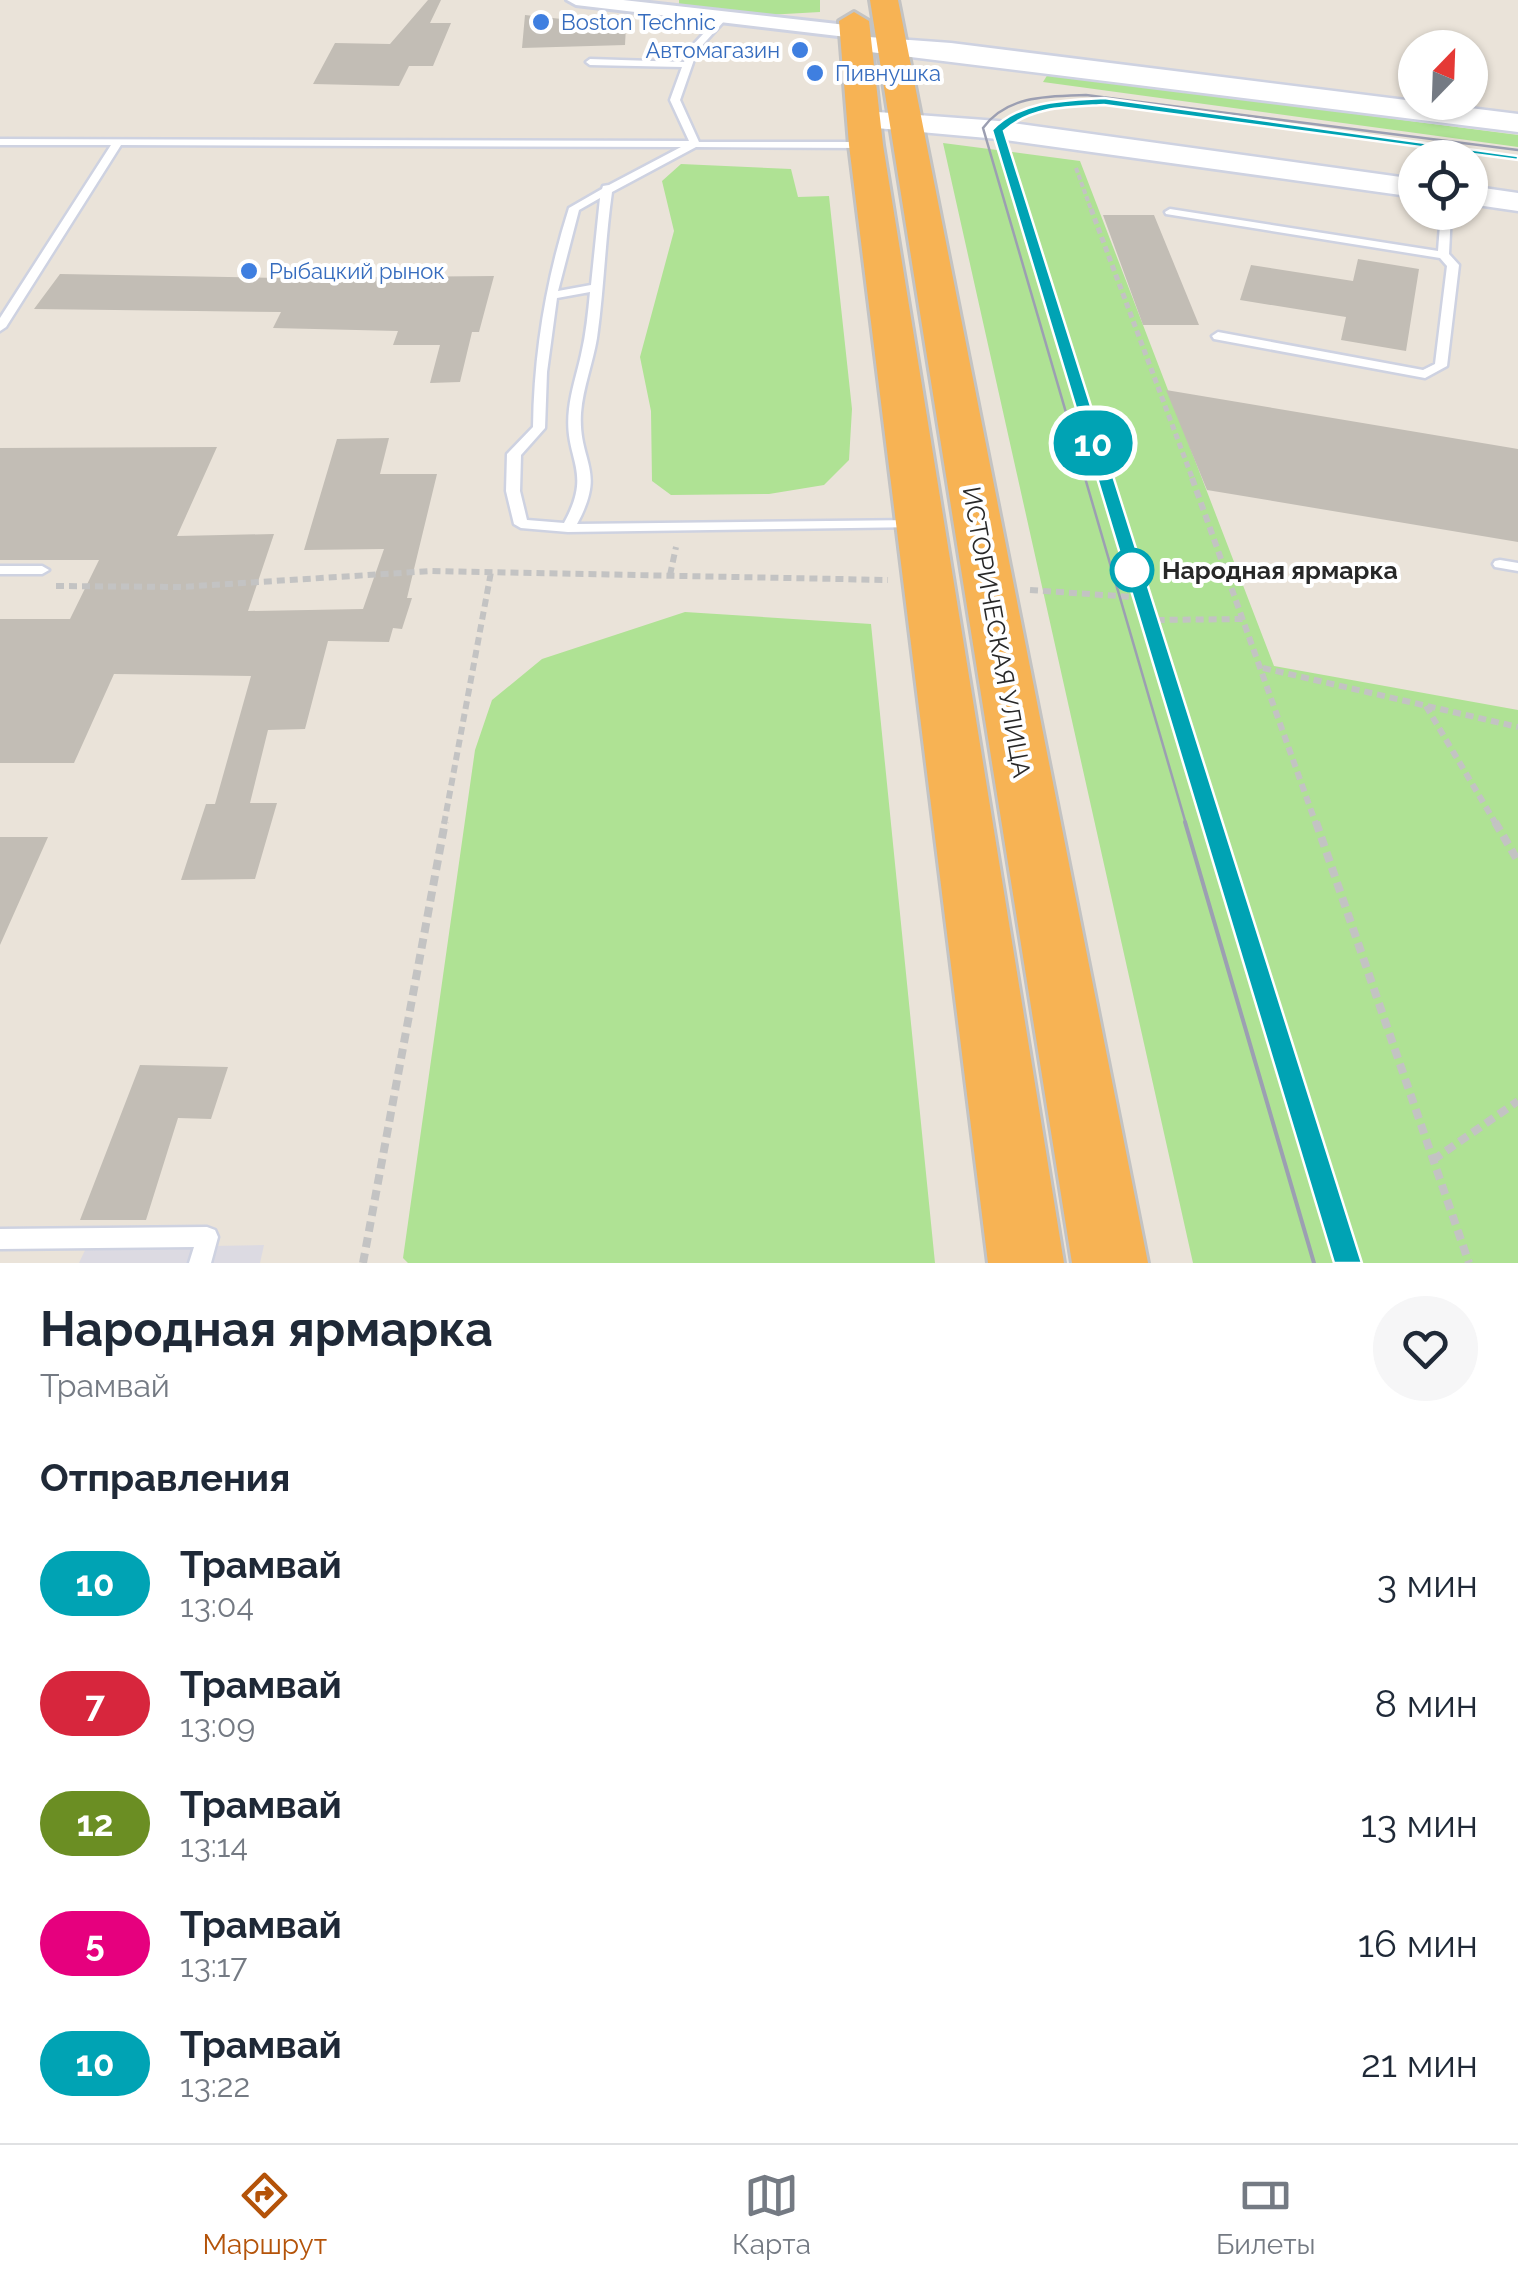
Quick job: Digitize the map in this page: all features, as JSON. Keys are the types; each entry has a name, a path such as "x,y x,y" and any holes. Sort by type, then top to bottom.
{"highway":[{"name":"ИСТОРИЧЕСКАЯ УЛИЦА","path":"849,0 1110,1263"},
{"name":"ИСТОРИЧЕСКАЯ УЛИЦА","path":"884,0 890,44 878,129 920,524 1026,1263"}],"main road":[{"path":"855,38 1518,124"},
{"path":"878,129 998,130 1398,186"},
{"path":"1488,198 1518,202"}],"street":[{"path":"576,0 648,4 855,38"}],"lane":[{"path":"695,144 675,100 704,34 722,19"},
{"path":"590,62 688,65"},
{"path":"0,142 695,144 878,129"},
{"path":"0,327 118,141"},
{"path":"695,144 574,208 539,359 539,428 514,454 513,491 521,524 568,528 920,524"},
{"path":"568,528 585,501 586,473 574,414 590,340 593,288 603,256 607,188"},
{"path":"1170,212 1443,255 1452,265 1440,366 1425,374 1218,336"},
{"path":"1443,255 1445,230"},
{"path":"553,295 593,288"},
{"path":"1500,564 1518,567"},
{"path":"0,570 42,570"},
{"path":"0,1239 208,1238 200,1263"}],"path":[{"path":"1074,163 1245,619 1468,1263"},
{"path":"54,586 180,587 431,570 874,579"},
{"path":"363,1263 491,572"},
{"path":"1162,620 1245,619"},
{"path":"1262,668 1518,728"},
{"path":"1426,704 1518,861"},
{"path":"1433,1160 1518,1101"}],"shaded area":[{"path":"264,1245 260,1263 79,1263 86,1248"}],"green space":[{"path":"679,0 820,0 820,12 767,15 679,4"},
{"path":"1048,74 1518,135 1518,147 1488,140 1043,82"},
{"path":"943,143 1080,161 1274,666 1518,710 1518,1263 1193,1263"},
{"path":"681,164 791,169 798,197 829,196 852,409 849,460 824,485 769,494 671,495 652,481 651,411 640,357 674,231 662,181"},
{"path":"685,612 871,624 935,1263 408,1263 403,1258 475,750 492,700 542,659"}],"building":[{"path":"428,0 441,0 430,23 451,23 433,66 409,66 399,86 313,84 335,43 390,44"},
{"path":"525,15 626,26 625,45 522,48"},
{"path":"1103,215 1154,215 1199,325 1143,325"},
{"path":"1358,259 1419,269 1406,351 1341,340 1346,317 1240,300 1251,265 1353,281"},
{"path":"60,274 494,276 479,332 472,332 460,382 430,383 440,345 393,345 398,331 273,328 281,312 34,309"},
{"path":"1166,390 1518,449 1518,542 1207,490"},
{"path":"389,438 380,474 437,474 407,598 412,598 402,629 393,628 389,642 328,641 305,729 268,730 250,803 277,803 255,879 181,880 206,804 215,804 251,676 114,674 74,763 0,763 0,619 70,619 99,560 0,560 0,448 217,447 177,536 274,534 248,611 363,609 384,549 304,550 337,439"},
{"path":"0,837 48,837 0,945"},
{"path":"140,1065 228,1067 211,1119 178,1118 146,1220 80,1220"}],"tram line":[{"path":"1186,824 983,128 1016,103 1086,95 1518,150"},
{"name":"10","path":"1348,1263 998,130 1012,118 1054,104 1090,101 1518,156"},
{"path":"1004,155 1212,824"},
{"path":"1185,822 1314,1263"},
{"path":"1211,822 1348,1263"}],"place":[{"name":"Boston Technic","path":"541,22"},
{"name":"Автомагазин","path":"800,50"},
{"name":"Пивнушка","path":"815,73"},
{"name":"Рыбацкий рынок","path":"249,271"},
{"name":"Народная ярмарка","path":"1132,570"}]}
